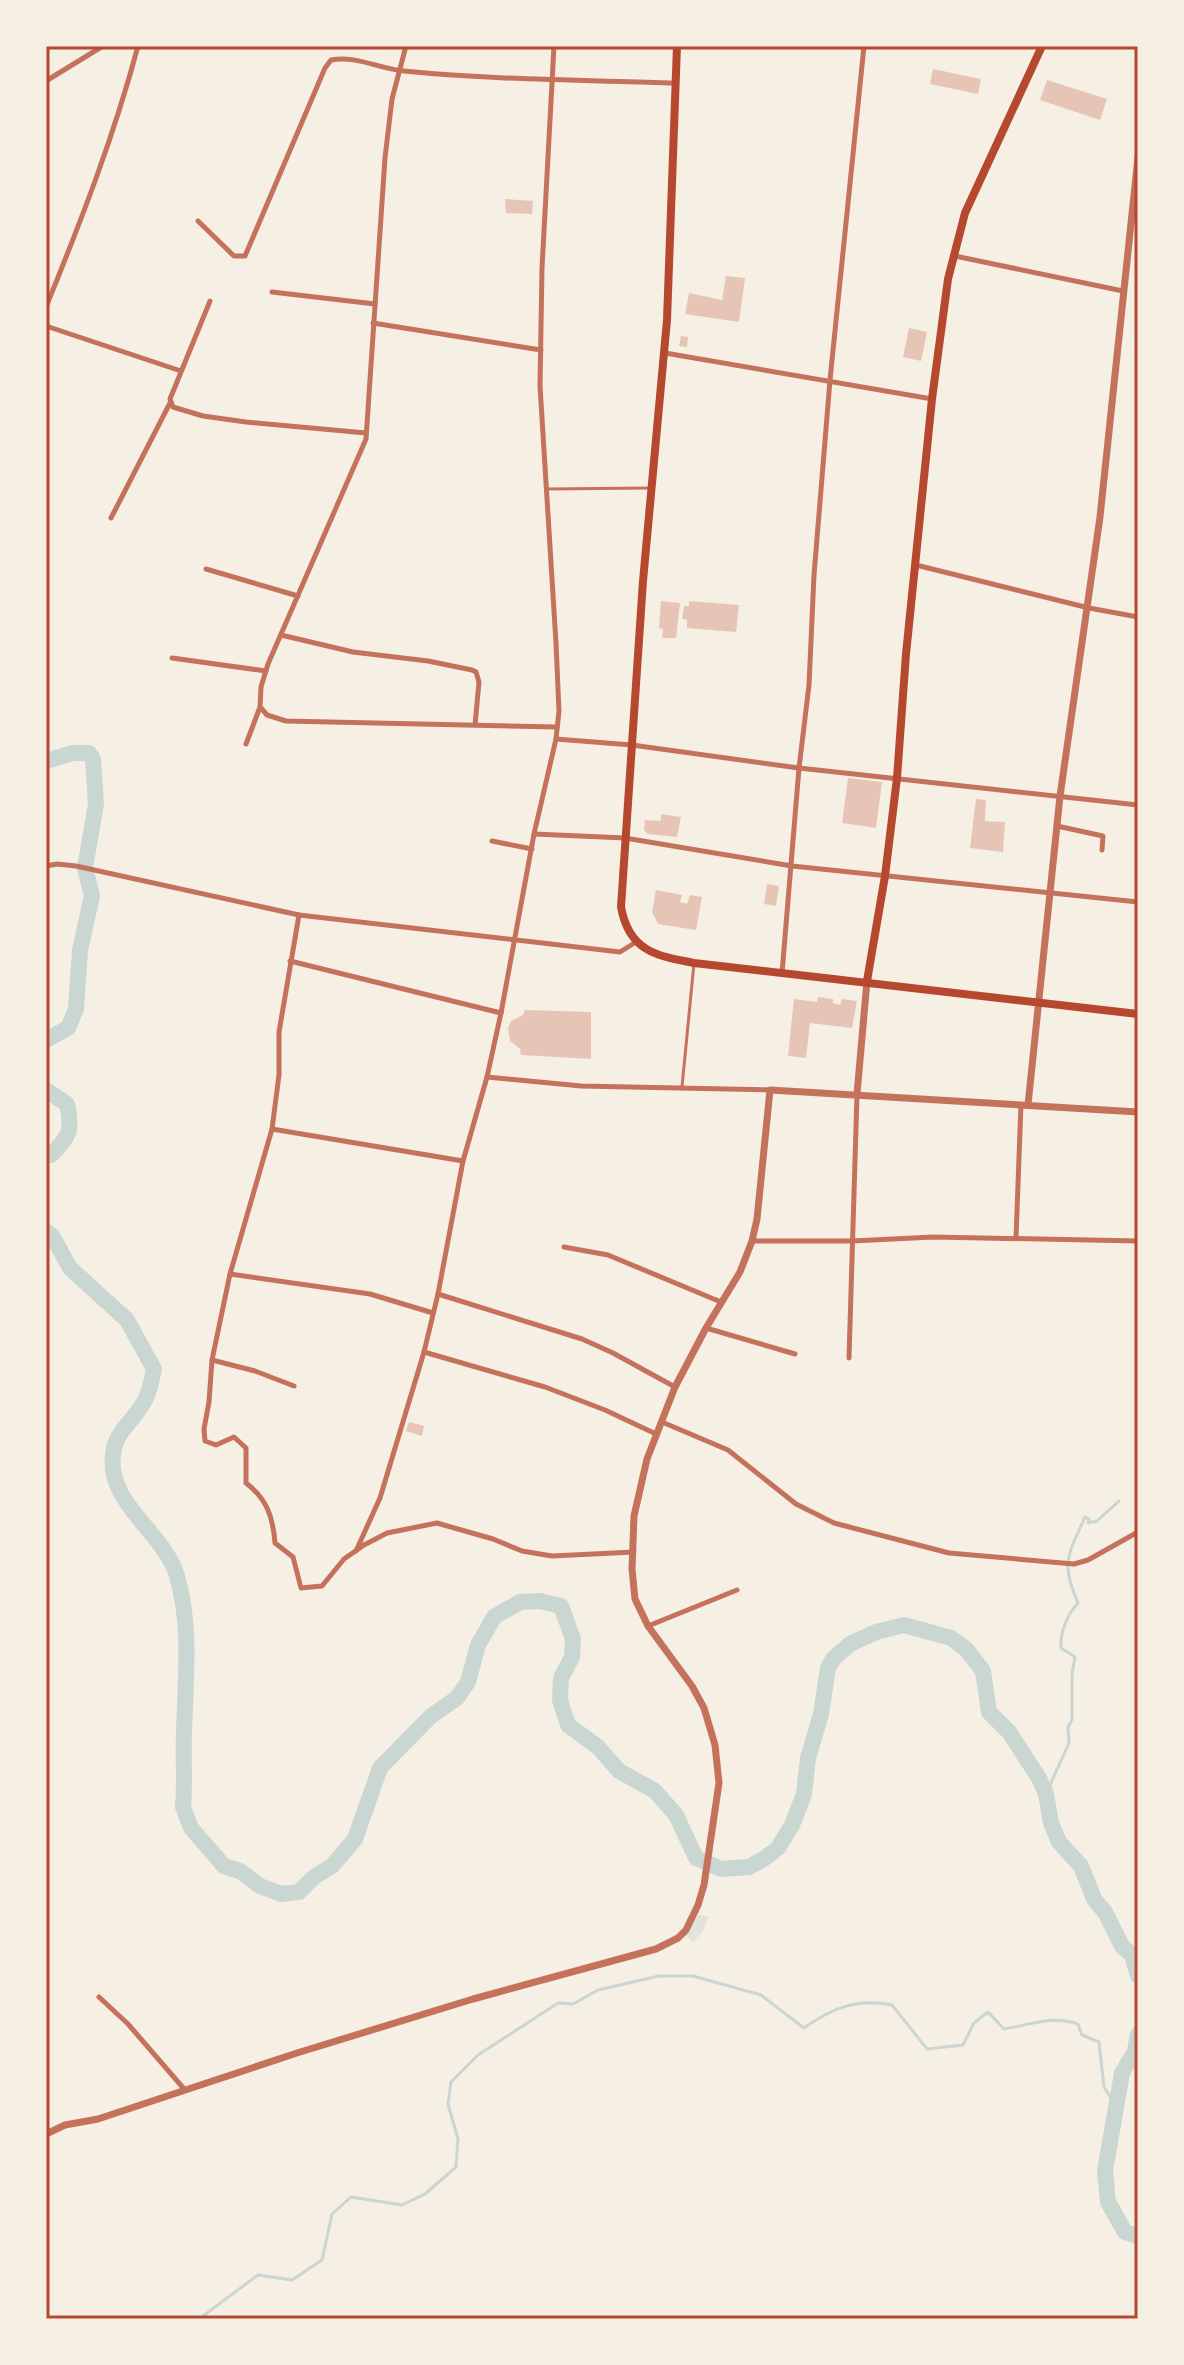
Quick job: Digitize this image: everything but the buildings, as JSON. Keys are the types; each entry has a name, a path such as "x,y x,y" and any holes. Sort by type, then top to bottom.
{"main road":[{"path":"677,46 664,353 621,907 628,933 648,952 694,963 1138,1014"},
{"path":"867,981 885,876 897,778 906,654 932,399 954,255 968,205 1042,46"}],"street":[{"path":"46,81 103,46"},
{"path":"46,307 100,171 138,46"},
{"path":"246,744 260,707 266,671 357,463 366,433 385,158 392,99 406,46"},
{"path":"356,1551 380,1498 424,1352 463,1161 501,1013 534,834 556,739 556,643 541,350 542,268 554,46"},
{"path":"782,973 809,685 814,575 830,380 864,46"},
{"path":"198,221 234,256 245,256 325,68 337,58 399,71 676,83"},
{"path":"1016,1238 1024,1104 1052,895 1060,796 1089,608 1138,157"},
{"path":"954,255 1123,291"},
{"path":"272,292 375,304"},
{"path":"111,518 170,403 210,301"},
{"path":"373,323 541,350"},
{"path":"46,326 181,371"},
{"path":"664,353 932,399"},
{"path":"170,403 183,412 203,416 366,433"},
{"path":"916,565 1089,608 1138,617"},
{"path":"206,569 298,596"},
{"path":"281,635 353,652 472,670 476,672 479,682 475,725"},
{"path":"172,658 266,671"},
{"path":"260,707 267,715 286,721 557,727"},
{"path":"556,739 632,745 799,768 1138,805"},
{"path":"1057,826 1103,836 1102,850"},
{"path":"534,834 625,838 792,866 1138,902"},
{"path":"492,841 532,849"},
{"path":"46,866 76,866 299,915 620,952 636,942"},
{"path":"299,915 279,1032 279,1075 272,1129 230,1274 212,1360 205,1441 216,1445 234,1437 246,1448 246,1483 259,1493 273,1519 275,1543 293,1557 301,1588 322,1586 344,1559 387,1533 437,1523 522,1551 552,1556 634,1552"},
{"path":"290,961 501,1013"},
{"path":"849,1358 857,1094 867,981"},
{"path":"487,1077 581,1086 857,1094 1138,1112"},
{"path":"46,2134 65,2125 98,2119 473,1999 666,1946 686,1930 704,1885 719,1783 711,1729 704,1708 692,1686 648,1626 635,1599 632,1569 634,1516 639,1486 675,1387 740,1272 752,1241 770,1090"},
{"path":"272,1129 463,1161"},
{"path":"752,1241 933,1237 1138,1241"},
{"path":"564,1247 608,1255 721,1302"},
{"path":"230,1274 370,1294 433,1313"},
{"path":"438,1294 582,1339 675,1387"},
{"path":"706,1328 795,1354"},
{"path":"424,1352 545,1387 656,1434"},
{"path":"212,1360 255,1371 294,1386"},
{"path":"662,1422 728,1450 796,1504 834,1523 949,1553 1074,1564 1088,1560 1138,1532"},
{"path":"648,1626 737,1590"},
{"path":"99,1997 128,2024 185,2091"}],"lane":[{"path":"546,489 652,488"},
{"path":"682,1087 694,963"}],"shaded area":[{"path":"698,1915 709,1916 703,1931 693,1942 685,1935"}],"waterway":[{"path":"46,761 73,753 89,753 93,759 96,804 85,868 92,896 80,950 76,1009 68,1028 46,1040"},
{"path":"46,1090 67,1104 70,1120 62,1143 51,1155 46,1155"},
{"path":"46,1231 53,1237 70,1268 127,1320 154,1369 146,1398 115,1446 113,1472 127,1503 161,1545 177,1576 186,1635 183,1807 191,1828 224,1866 240,1871 260,1886 281,1894 299,1892 314,1877 332,1866 355,1839 380,1768 431,1716 457,1698 468,1682 478,1645 494,1617 520,1602 540,1601 561,1606 573,1639 572,1657 561,1678 560,1700 568,1725 598,1747 619,1771 655,1791 676,1815 696,1858 721,1869 749,1867 778,1848 792,1825 804,1794 808,1758 821,1714 828,1668 833,1659 850,1644 876,1632 904,1625 951,1638 966,1649 983,1671 989,1712 1009,1732 1039,1778 1059,1842 1081,1866 1094,1899 1105,1912 1122,1946 1132,1955 1138,1976"},
{"path":"1046,1794 1069,1743 1068,1727 1072,1720 1075,1657 1061,1648 1065,1624 1078,1603 1069,1577 1069,1557 1085,1517 1089,1519 1088,1523 1097,1521 1119,1501"},
{"path":"199,2319 258,2275 292,2280 322,2260 332,2214 351,2197 402,2205 425,2194 456,2167 458,2139 448,2104 451,2082 478,2055 558,2003 573,2004 598,1990 659,1976 693,1976 761,1995 804,2028 845,2006 867,2003 892,2005 927,2049 963,2045 974,2023 988,2012 1004,2029 1068,2021 1078,2024 1082,2035 1099,2042 1104,2087 1118,2109"},
{"path":"1138,2034 1135,2051 1122,2073 1105,2171 1108,2202 1125,2232 1138,2236"}]}
